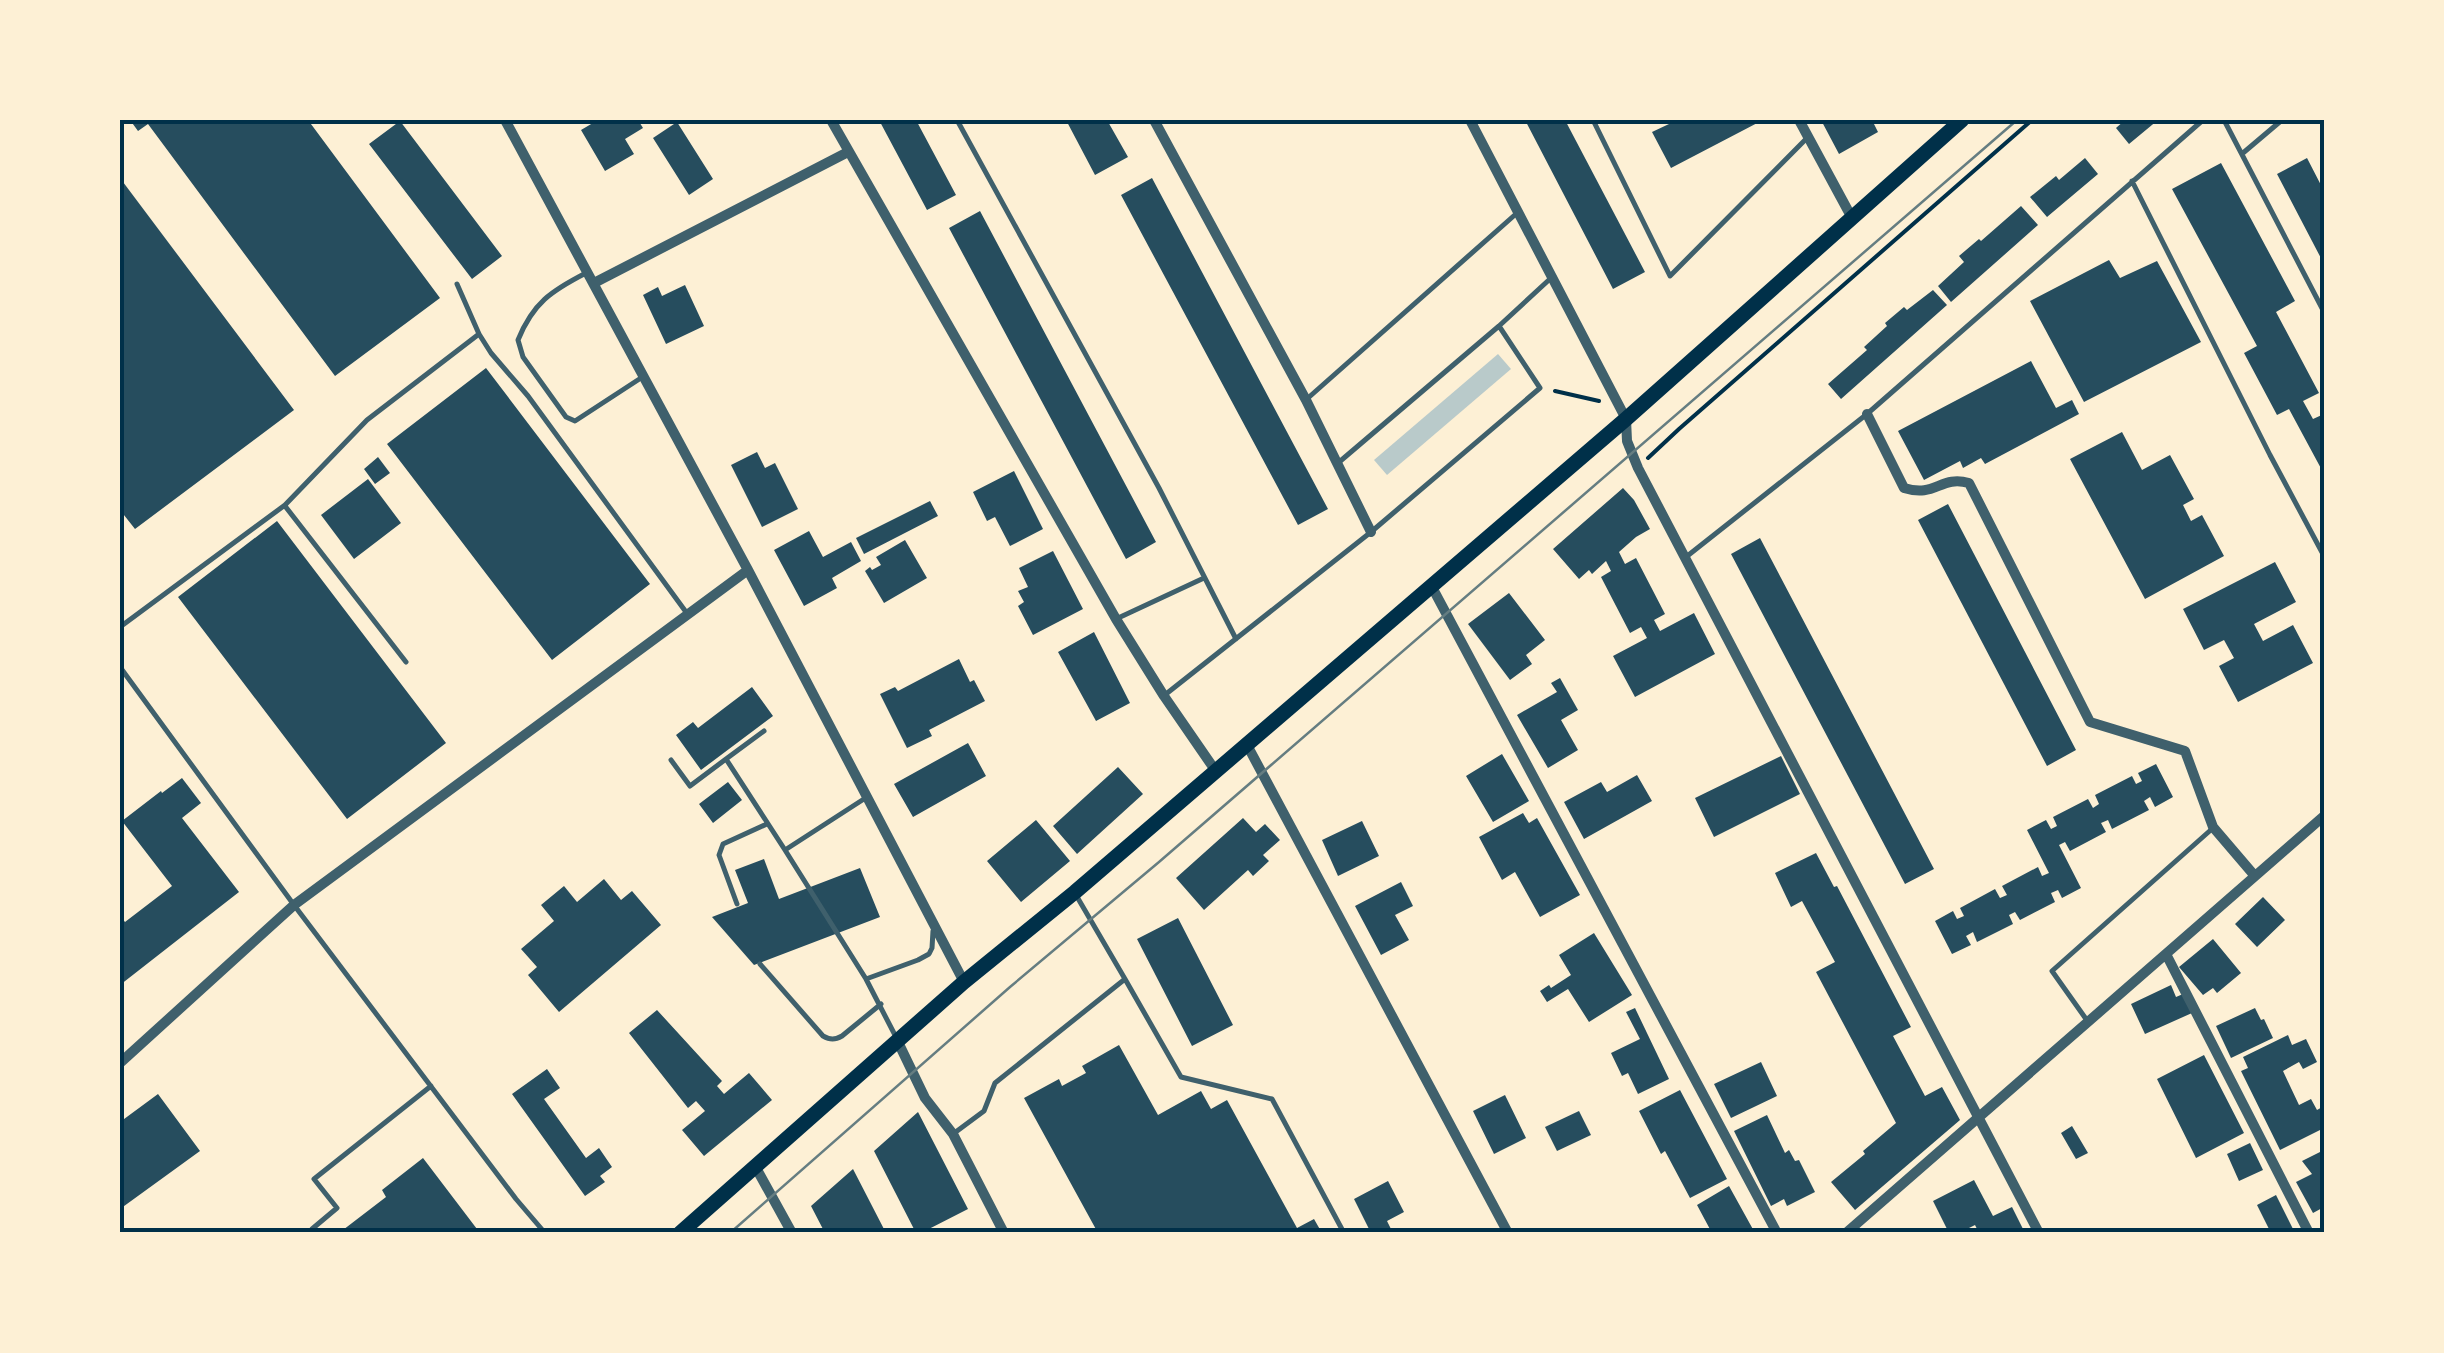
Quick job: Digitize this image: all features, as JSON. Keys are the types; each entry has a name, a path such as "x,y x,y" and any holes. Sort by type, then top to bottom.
{"main road":[{"path":"680,1233 964,982 1432,587 1623,412 1962,120"}],"street":[{"path":"506,120 964,982"},
{"path":"831,120 1116,619 1215,770"},
{"path":"1154,120 1306,400 1371,532"},
{"path":"1470,120 1623,412 1627,441 1638,468 2039,1233"},
{"path":"1799,120 1852,218"},
{"path":"592,278 848,152"},
{"path":"1867,414 1904,488 1918,492 1948,481 1968,483 2090,722 2185,751 2213,828 2254,876"},
{"path":"120,1063 294,905 748,570"},
{"path":"1432,587 1777,1233"},
{"path":"1246,743 1508,1233"},
{"path":"1846,1233 2324,816"},
{"path":"2166,954 2309,1233"},
{"path":"898,1042 926,1098 953,1134 1004,1233"},
{"path":"755,1166 792,1233"}],"lane":[{"path":"957,120 1150,471 1236,639"},
{"path":"1593,120 1670,276 1808,136"},
{"path":"1686,558 1867,414 2203,120"},
{"path":"2224,120 2324,312"},
{"path":"2243,153 2282,120"},
{"path":"2132,182 2324,556"},
{"path":"1306,400 1518,212"},
{"path":"592,278 555,289 544,298 518,340 523,357 566,417 575,421 644,376"},
{"path":"1337,463 1551,278"},
{"path":"456,284 478,334 492,354 528,396 688,614"},
{"path":"1164,696 1371,532 1540,388 1499,326"},
{"path":"120,627 285,505 367,420 478,334"},
{"path":"285,505 406,662"},
{"path":"1116,619 1205,578"},
{"path":"120,667 294,905 545,1233"},
{"path":"671,760 690,786 764,730"},
{"path":"726,758 866,978 898,1042"},
{"path":"784,850 867,796"},
{"path":"737,904 718,855 723,844 767,824"},
{"path":"2088,1022 2052,971 2213,828"},
{"path":"1075,892 1181,1077 1272,1099 1344,1233"},
{"path":"866,978 928,954 934,940 929,914"},
{"path":"760,964 828,1039 842,1036 880,1004"},
{"path":"953,1134 984,1111 995,1084 1124,979"},
{"path":"312,1228 337,1208 314,1179 431,1086"}],"path":[{"path":"1638,468 2032,120"},
{"path":"1540,388 1623,412"}],"shaded area":[{"path":"1498,354 1511,369 1387,475 1374,460"}],"building":[{"path":"130,120 308,120 440,298 335,376 148,124 138,131"},
{"path":"598,120 638,120 643,128 625,139 634,154 605,171 581,130"},
{"path":"879,120 916,120 956,195 927,210"},
{"path":"1066,120 1107,120 1128,157 1095,175"},
{"path":"1525,120 1565,120 1645,272 1613,289"},
{"path":"1667,120 1763,120 1671,168 1652,132 1669,124"},
{"path":"1821,120 1872,120 1878,132 1839,154"},
{"path":"2125,120 2158,120 2129,144 2116,128"},
{"path":"400,121 502,256 472,279 369,144"},
{"path":"677,122 713,179 689,195 653,138"},
{"path":"2085,158 2098,174 2047,217 2030,197"},
{"path":"2307,158 2324,191 2324,264 2277,174"},
{"path":"2221,163 2295,301 2276,312 2319,393 2303,401 2313,419 2324,414 2324,474 2289,409 2277,415 2244,353 2257,346 2172,189"},
{"path":"120,178 294,410 135,529 120,510"},
{"path":"1152,178 1328,509 1298,525 1121,195"},
{"path":"2021,206 2038,225 1951,302 1938,286 1964,262 1959,256"},
{"path":"980,211 1156,542 1126,559 949,228"},
{"path":"2109,260 2120,278 2157,261 2201,342 2084,402 2030,301"},
{"path":"685,285 704,326 666,344 643,295 658,287 662,296"},
{"path":"1933,290 1947,305 1841,399 1828,384 1867,350 1864,347 1887,326 1885,323"},
{"path":"2031,361 2056,408 2072,400 2079,414 1985,464 1981,458 1963,468 1960,461 1924,480 1898,431"},
{"path":"486,368 650,584 552,660 387,444"},
{"path":"2122,432 2142,470 2170,455 2194,499 2183,505 2191,521 2202,515 2224,556 2145,599 2070,459"},
{"path":"757,452 765,468 775,463 798,509 762,527 731,465"},
{"path":"378,457 390,473 375,484 364,469"},
{"path":"1014,471 1043,529 1010,546 995,517 987,521 973,492"},
{"path":"368,479 401,523 354,559 321,515"},
{"path":"1623,488 1650,529 1619,552 1625,564 1636,558 1665,614 1654,620 1660,631 1694,613 1715,654 1635,697 1613,656 1647,638 1641,627 1630,633 1601,577 1611,571 1606,561 1592,574 1589,570 1579,579 1553,549"},
{"path":"930,501 938,516 864,554 856,538"},
{"path":"1948,504 2076,750 2047,766 1918,520"},
{"path":"277,521 446,743 347,819 178,597"},
{"path":"809,531 823,557 851,542 861,561 832,578 837,588 804,606 774,550"},
{"path":"1760,538 1934,869 1905,884 1731,554"},
{"path":"905,540 927,578 884,603 865,571 881,565 876,557"},
{"path":"1053,551 1083,609 1033,635 1018,606 1024,602 1018,591 1028,587 1019,568"},
{"path":"2275,562 2296,602 2254,624 2263,641 2293,625 2313,663 2238,702 2219,666 2234,658 2224,640 2204,650 2183,609"},
{"path":"1509,593 1545,640 1526,655 1532,664 1510,680 1468,624"},
{"path":"1094,632 1130,703 1096,721 1058,652"},
{"path":"959,659 985,701 929,730 932,736 907,748 880,694 895,687 898,691"},
{"path":"1560,678 1578,710 1561,720 1578,750 1548,768 1517,715 1557,692 1551,683"},
{"path":"752,687 773,716 701,770 676,735 693,722 698,728"},
{"path":"968,743 986,776 913,817 894,784"},
{"path":"1502,754 1529,801 1493,822 1466,776"},
{"path":"1781,756 1800,794 1714,837 1695,798"},
{"path":"2156,764 2173,797 2155,807 2150,797 2144,801 2149,810 2112,829 2108,820 2101,823 2106,832 2070,851 2065,842 2059,845 2081,888 2062,898 2058,890 2051,893 2055,902 2020,920 2015,912 2009,915 2013,924 1977,942 1973,932 1966,936 1971,945 1952,954 1935,921 1953,911 1957,919 1964,916 1960,908 1995,889 2000,898 2007,895 2002,886 2038,867 2042,876 2049,873 2027,830 2046,820 2051,829 2057,826 2053,817 2088,799 2093,808 2099,804 2095,795 2132,776 2136,784 2142,781 2138,773"},
{"path":"1118,767 1143,794 1077,854 1053,826"},
{"path":"1637,775 1652,801 1584,839 1564,802 1601,782 1607,792"},
{"path":"182,778 201,803 182,818 239,892 120,985 120,916 125,922 172,886 122,821"},
{"path":"728,782 742,800 713,823 699,804"},
{"path":"1523,813 1529,823 1537,818 1580,895 1540,917 1515,872 1502,880 1479,837"},
{"path":"1243,818 1256,832 1265,824 1280,840 1263,855 1269,861 1253,876 1248,870 1204,910 1176,878"},
{"path":"1036,820 1070,861 1021,902 987,861"},
{"path":"1362,821 1379,856 1338,876 1322,840"},
{"path":"1816,853 1911,1027 1893,1036 1925,1096 1942,1087 1960,1120 1855,1210 1831,1182 1896,1123 1816,972 1835,962 1802,901 1791,907 1775,873"},
{"path":"764,859 779,899 860,868 880,917 754,965 712,917 748,903 735,870"},
{"path":"604,879 621,900 632,891 661,925 559,1012 528,975 537,967 521,949 554,921 541,905 564,886 577,902"},
{"path":"1401,882 1413,906 1395,915 1409,940 1381,955 1355,906"},
{"path":"2263,897 2285,920 2257,947 2235,924"},
{"path":"1178,918 1233,1025 1192,1046 1137,939"},
{"path":"1594,933 1632,995 1589,1022 1568,989 1547,1002 1540,991 1571,975 1559,955"},
{"path":"2213,939 2241,973 2217,993 2213,988 2203,995 2179,967"},
{"path":"2171,985 2176,997 2183,994 2192,1013 2145,1034 2131,1004"},
{"path":"1635,1008 1669,1079 1638,1094 1628,1073 1622,1076 1611,1053 1640,1039 1626,1012"},
{"path":"2255,1008 2273,1038 2231,1058 2216,1026"},
{"path":"657,1010 722,1081 717,1086 724,1094 749,1073 772,1100 704,1156 682,1130 705,1111 696,1101 688,1108 629,1033"},
{"path":"2288,1035 2292,1045 2306,1039 2317,1062 2303,1069 2299,1062 2283,1071 2299,1105 2311,1099 2317,1110 2324,1106 2324,1128 2280,1150 2241,1071 2248,1068 2243,1057"},
{"path":"1119,1045 1158,1115 1201,1091 1211,1109 1227,1100 1297,1228 1314,1219 1322,1233 1098,1233 1024,1098 1059,1079 1062,1086 1086,1073 1082,1066"},
{"path":"2204,1055 2244,1133 2196,1158 2157,1079"},
{"path":"1761,1062 1777,1096 1731,1118 1714,1084"},
{"path":"547,1069 560,1088 544,1099 586,1158 599,1148 612,1167 600,1176 605,1182 585,1196 512,1094"},
{"path":"1680,1090 1727,1179 1690,1198 1639,1111"},
{"path":"158,1094 200,1151 120,1209 120,1122"},
{"path":"1505,1095 1526,1138 1494,1154 1473,1111"},
{"path":"1579,1111 1591,1135 1557,1151 1545,1127"},
{"path":"918,1112 968,1209 921,1233 916,1233 874,1151"},
{"path":"1767,1115 1785,1153 1789,1150 1795,1161 1799,1160 1815,1192 1787,1206 1784,1199 1771,1206 1734,1131"},
{"path":"2072,1126 2088,1153 2076,1159 2061,1133"},
{"path":"2250,1143 2263,1170 2239,1181 2227,1154"},
{"path":"2324,1150 2324,1207 2313,1213 2296,1182 2312,1174 2302,1161"},
{"path":"423,1158 480,1233 339,1233 386,1197 382,1190"},
{"path":"853,1169 886,1233 825,1233 811,1206"},
{"path":"1974,1180 1993,1216 2012,1207 2025,1233 1979,1233 1975,1225 1949,1233 1933,1201"},
{"path":"1388,1181 1404,1212 1387,1221 1393,1233 1371,1233 1354,1199"},
{"path":"1729,1186 1755,1233 1712,1233 1697,1205"},
{"path":"2276,1195 2294,1231 2290,1233 2271,1233 2257,1205"}],"tram line":[{"path":"730,1233 2017,120"}]}
